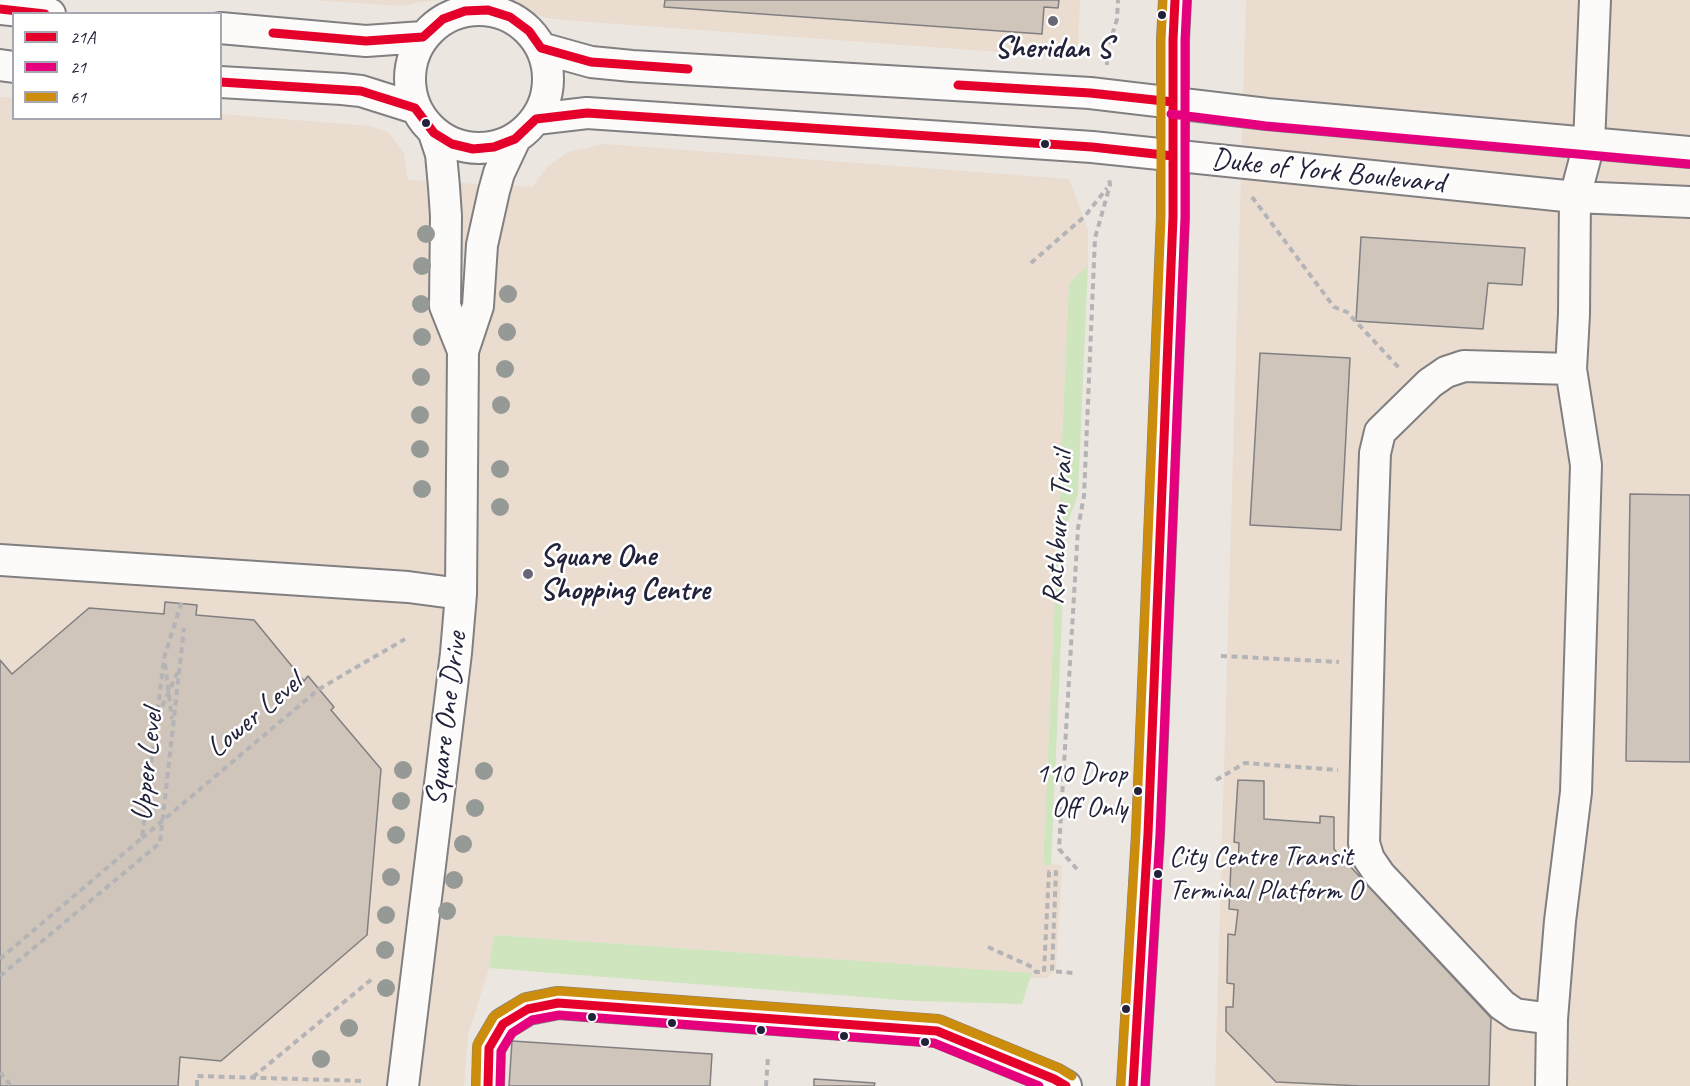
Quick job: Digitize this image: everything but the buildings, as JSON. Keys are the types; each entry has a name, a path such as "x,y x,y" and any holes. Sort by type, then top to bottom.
{"street":[{"path":"439,19 412,59 409,84 415,108 434,133 452,144 473,149 494,147 525,129 546,97 548,72 520,0"},
{"path":"1133,1086 1148,834 1173,217 1175,0"},
{"path":"1551,1086 1552,1019 1560,921 1576,792 1586,465 1571,369 1575,197 1590,144 1595,0"},
{"path":"0,9 30,12"},
{"path":"222,28 366,41 465,11 488,10 510,17 535,39"},
{"name":"Duke of York Boulevard","path":"535,39 591,62 1090,93 1267,114 1690,152"},
{"path":"222,82 361,91 415,108"},
{"name":"Duke of York Boulevard","path":"525,129 587,113 1092,147 1575,197 1690,202"},
{"name":"Square One Drive","path":"403,1086 456,653 461,594 463,351 478,306 482,245 499,173 525,129"},
{"name":"Square One Drive","path":"434,133 441,154 444,187 445,306 463,351"},
{"path":"1552,1019 1515,1014 1502,1005 1380,875 1369,859 1364,843 1370,608 1375,453 1380,432 1430,383 1446,372 1464,366 1571,369"},
{"path":"0,560 408,587 461,594"},
{"path":"488,1086 489,1048 503,1024 528,1009 558,1003 938,1031 1066,1086"}],"path":[{"path":"1107,53 1117,19 1118,0"},
{"name":"Rathburn Trail","path":"1031,263 1085,216 1110,185 1095,238 1084,496 1078,528 1059,849 1077,868"},
{"path":"1252,197 1334,307 1347,312 1405,375"},
{"path":"142,838 164,658 182,603 178,571"},
{"name":"Upper Level","path":"0,976 160,843 184,628"},
{"name":"Lower Level","path":"0,959 319,689 405,639"},
{"path":"1221,656 1347,663"},
{"path":"164,658 173,725"},
{"path":"156,720 180,665"},
{"path":"1216,780 1245,763 1342,770"},
{"path":"988,947 1032,967 1036,972 1044,972 1049,872 1056,872 1052,971 1073,973"},
{"path":"252,1078 372,979"},
{"path":"766,1086 768,1057"},
{"path":"0,1072 11,1086"},
{"path":"196,1086 198,1076 363,1081"}],"shaded area":[{"path":"312,0 441,0 402,6"},
{"path":"490,0 1080,0 1078,51 1067,57 564,20 546,18"},
{"path":"1246,0 1690,0 1690,1086 1215,1086"},
{"name":"Square One Shopping Centre","path":"0,97 12,98 12,120 222,120 222,114 370,126 389,133 404,153 408,180 532,187 547,167 568,152 605,144 1069,179 1088,230 1088,265 1069,283 1043,864 1062,865 1056,969 1047,978 1031,978 1031,973 494,935 489,968 468,1035 464,1086 0,1086"}],"green space":[{"path":"1088,265 1078,495 1066,527 1051,865 1043,865 1069,283"},
{"path":"494,935 1032,973 1022,1004 913,1001 489,968"}],"transit line":[{"name":"61","path":"1121,1085 1136,833 1161,217 1163,0"},
{"name":"21A","path":"1133,1086 1148,834 1173,217 1175,0"},
{"name":"21","path":"1145,1086 1160,834 1185,217 1187,1"},
{"name":"21A","path":"0,9 27,12"},
{"name":"21A","path":"273,33 366,41 423,37 443,19 465,11 488,10 510,17 529,31 541,48 591,62 688,69"},
{"name":"21A","path":"222,82 361,91 415,108 434,133 452,144 473,149 494,147 515,139 536,119 587,113 1092,147 1173,156"},
{"name":"21A","path":"958,85 1090,93 1173,102"},
{"name":"21","path":"1171,114 1266,126 1689,164"},
{"name":"61","path":"476,1086 477,1045 494,1016 523,998 558,991 939,1019 1059,1068 1072,1076"},
{"name":"21A","path":"488,1086 489,1048 503,1024 528,1009 558,1003 937,1031 1066,1086"},
{"name":"21","path":"500,1086 501,1051 512,1033 532,1020 559,1015 934,1043 1039,1086"}],"place":[{"name":"Sheridan S","path":"1053,21"},
{"name":"Square One Shopping Centre","path":"528,574"},
{"name":"110 Drop Off Only","path":"1138,791"},
{"name":"City Centre Transit Terminal Platform O","path":"1158,874"}]}
